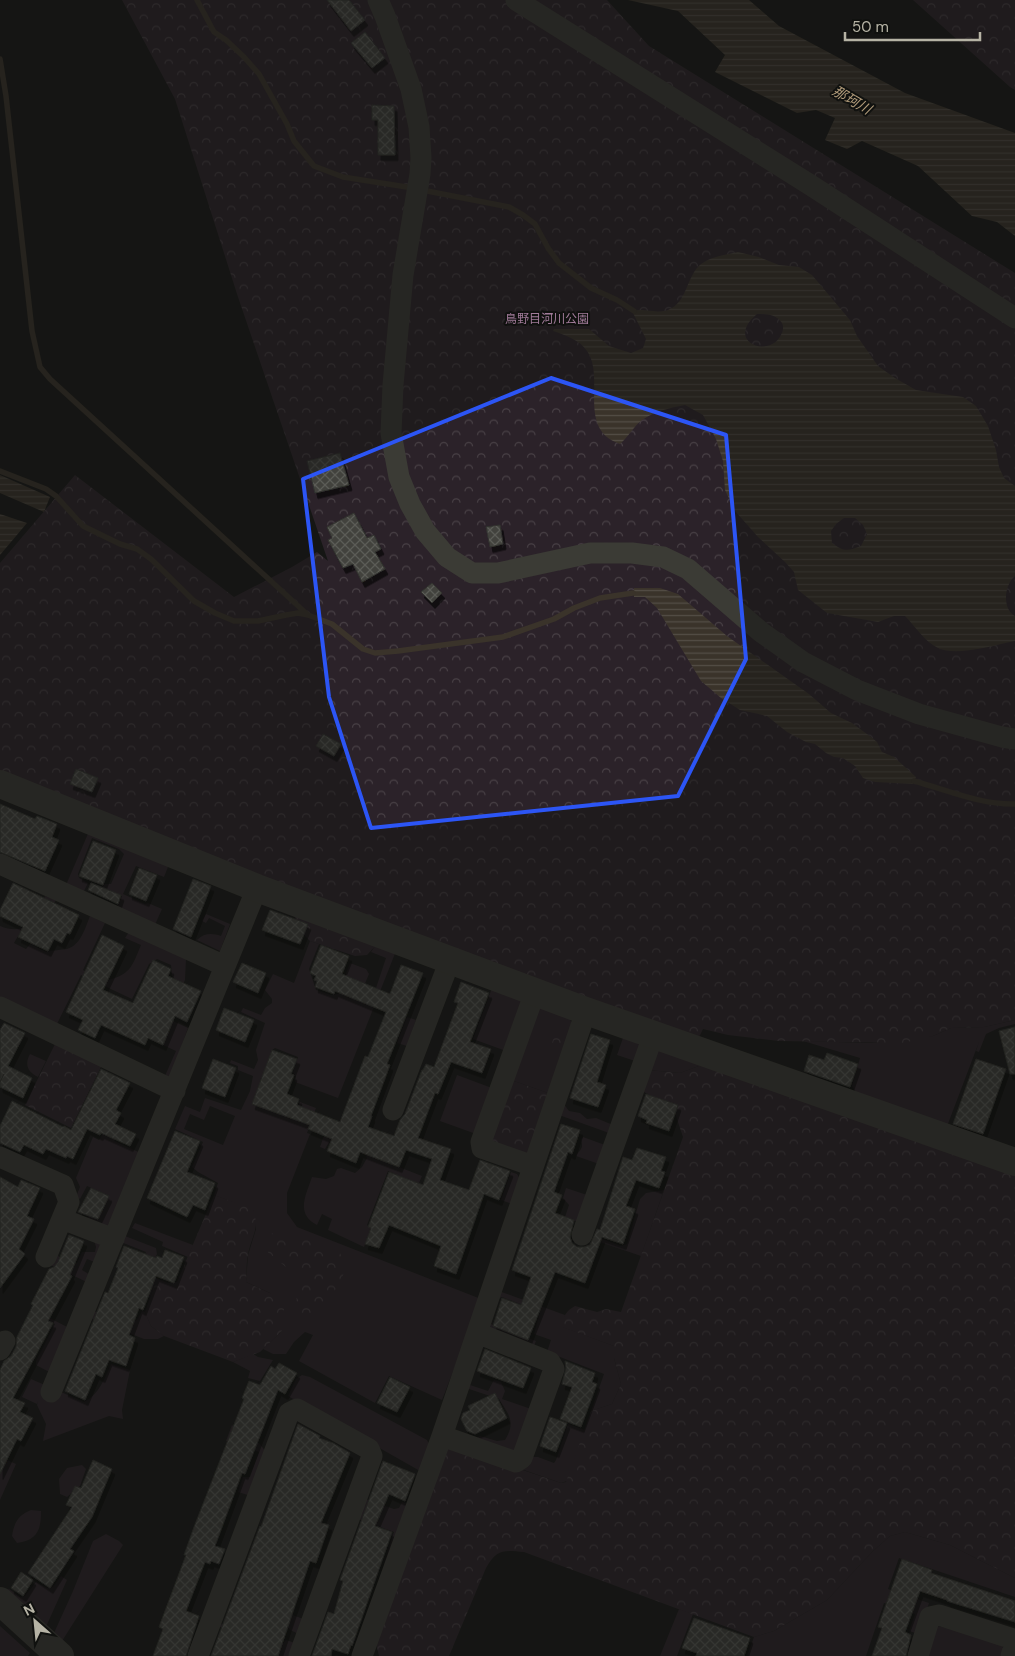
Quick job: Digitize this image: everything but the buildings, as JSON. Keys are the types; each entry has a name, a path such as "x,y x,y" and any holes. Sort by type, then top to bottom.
{"street":[{"path":"378,0 411,90 419,127 421,158 403,275 393,385 391,434 399,477 410,504 425,531 447,557 472,573 498,573 590,553 632,553 663,557 688,569 754,626 803,662 841,682 919,714 1002,737 1015,738"},
{"path":"516,0 812,186 1015,318"},
{"path":"0,784 257,888 586,1012 1015,1162"},
{"path":"0,864 225,966"},
{"path":"51,1392 257,888"},
{"path":"393,1110 450,960"},
{"path":"533,1166 482,1148 481,1142 535,992"},
{"path":"0,1008 175,1091"},
{"path":"362,1656 442,1436 586,1012"},
{"path":"582,1235 653,1036"},
{"path":"0,1157 62,1185 69,1202 46,1257"},
{"path":"62,1219 114,1239"},
{"path":"442,1436 516,1462 522,1458 554,1369 550,1362 477,1333"},
{"path":"198,1656 289,1413 297,1409 369,1449 372,1456 299,1656"},
{"path":"0,1601 60,1656"},
{"path":"918,1656 930,1617 939,1615 1010,1638 1014,1646 1010,1656"}],"highlighted area":[{"path":"551,378 726,435 746,659 678,796 371,828 329,697 303,479"}],"green space":[{"name":"鳥野目河川公園","path":"122,0 607,0 649,46 1015,273 1015,1020 984,1027 951,1028 933,1036 903,1043 779,1041 728,1035 703,1029 697,1041 379,942 367,955 355,956 310,941 302,933 291,908 0,778 0,563 75,475 234,597 317,552 328,561 238,297 175,99"},
{"path":"913,0 1015,0 1015,90 1010,87"},
{"path":"90,829 170,862 164,877 136,866 123,894 162,909 154,927 116,910 122,896 102,887 105,884 111,884 124,854 119,849 92,838 78,874 79,878 88,883 83,893 66,885"},
{"path":"45,896 56,900 49,911 43,915 32,935 21,931 14,943 26,949 30,944 46,952 67,949 79,940 90,916 105,923 83,970 104,981 124,973 135,960 141,945 125,938 129,932 183,955 186,959 185,980 171,1010 163,1007 176,980 172,976 171,965 157,959 149,964 132,999 81,975 56,1026 0,999 0,926 17,929 30,923 38,912"},
{"path":"206,914 230,924 220,951 197,940 208,934 221,936 225,926 209,918 206,923 202,921"},
{"path":"310,941 319,944 309,969 316,990 331,995 338,994 350,963 366,969 369,974 358,1000 376,988 386,958 371,952 375,946 396,951 338,1098 295,1082 296,1077 293,1072 298,1057 275,1048 272,1050 253,1103 291,1118 300,1102 316,1108 307,1133 310,1134 287,1193 287,1213 297,1227 481,1299 442,1400 389,1376 375,1403 299,1361 313,1335 305,1332 294,1342 286,1354 273,1354 263,1349 282,1331 270,1293 246,1282 248,1255 256,1229 253,1210 214,1195 218,1183 192,1167 203,1142 175,1129 185,1106 200,1112 205,1098 241,1110 250,1091 253,1076 238,1070 238,1066 230,1063 231,1060 254,1069 258,1060 256,1050 265,1023 241,1012 243,1008 261,1015 265,1008 272,1003 272,999 265,990 273,974 294,983","holes":["210,1106 235,1116 223,1145 184,1129 190,1114 204,1120"]},
{"path":"492,988 521,998 522,1005 506,1051 473,1039"},
{"path":"543,1005 568,1014 572,1024 548,1093 511,1080 535,1010"},
{"path":"407,1017 416,1020 407,1046 397,1043"},
{"path":"1015,1020 1015,1024 986,1034 979,1052 976,1051 979,1042 946,1129 852,1097 855,1091 852,1086 860,1058 803,1041 872,1043 933,1036 951,1028 984,1027"},
{"path":"173,1021 188,1028 170,1078 164,1078 176,1051 163,1045"},
{"path":"559,1030 564,1031 566,1036 559,1057 556,1057 550,1051 555,1032"},
{"path":"624,1035 637,1040 640,1048 635,1061 617,1055"},
{"path":"56,1042 102,1065 71,1128 25,1105"},
{"path":"662,1048 707,1063 680,1073 648,1070 654,1052"},
{"path":"30,1054 46,1061 38,1077 28,1068 27,1062"},
{"path":"707,1063 1015,1169 1015,1578 950,1545 905,1532 890,1536 873,1551 827,1600 774,1631 754,1637 524,1552 506,1551 497,1554 486,1568 449,1656 379,1656 376,1643 448,1448 455,1447 561,1483 566,1482 591,1411 612,1404 621,1384 614,1358 614,1346 562,1327 563,1320 567,1312 575,1306 597,1312 606,1309 621,1312 683,1137 673,1107 642,1091 648,1070 680,1073"},
{"path":"457,1075 492,1088 476,1134 440,1121"},
{"path":"511,1080 548,1093 529,1152 522,1156 494,1145 490,1139"},
{"path":"563,1103 569,1111 580,1113 587,1119 596,1118 613,1125 609,1133 559,1115"},
{"path":"109,1125 118,1129 114,1141 143,1154 106,1229 70,1211 80,1187 76,1178 93,1137 99,1140","holes":["87,1186 109,1196 90,1213 87,1219 71,1211"]},
{"path":"326,1130 378,1152 376,1158 422,1176 413,1197 411,1181 388,1171 367,1225 371,1228 364,1247 328,1230 332,1219 322,1214 317,1225 310,1221 304,1210 305,1197 312,1177 326,1179 334,1176 337,1169 341,1168 355,1173 362,1167 367,1158 364,1152 334,1140 329,1142 325,1149 320,1147"},
{"path":"583,1137 605,1145 599,1164 576,1156 582,1147 581,1140"},
{"path":"511,1172 517,1174 520,1179 512,1204 501,1200"},
{"path":"566,1188 587,1195 578,1222 565,1217 569,1205 563,1198"},
{"path":"664,1190 641,1256 597,1241 599,1238 621,1246 627,1244 640,1199 646,1193"},
{"path":"214,1195 253,1209 256,1227 247,1257 246,1282 274,1295 284,1309 282,1331 260,1352 233,1362 164,1336 151,1326 145,1312 155,1284 177,1282"},
{"path":"135,1223 193,1245 188,1257 162,1246 163,1242 132,1228"},
{"path":"268,1233 300,1236 326,1250 340,1253 346,1267 341,1281 317,1318 302,1321 299,1316 296,1301 304,1280 301,1268 287,1268 264,1249"},
{"path":"125,1236 156,1248 157,1254 149,1271 153,1277 170,1284 155,1284 150,1297 132,1289 146,1252 121,1242"},
{"path":"102,1239 97,1263 87,1259 82,1270 92,1276 89,1283 48,1264 57,1253 59,1257 73,1264 77,1263 82,1252 95,1252 94,1240"},
{"path":"496,1290 565,1315 563,1327 614,1346 614,1358 621,1384 612,1404 591,1411 604,1374 547,1352 551,1340 534,1334 540,1312 502,1297 498,1299 491,1324 536,1341 533,1348 487,1332"},
{"path":"92,1311 131,1321 137,1320 142,1311 145,1312 151,1326 164,1336 158,1339 144,1339 88,1317"},
{"path":"46,1316 69,1328 53,1374 36,1365 36,1361 55,1324 45,1318"},
{"path":"253,1354 273,1360 260,1381 248,1378 250,1371 233,1362"},
{"path":"111,1364 130,1370 122,1410 123,1419 109,1416 43,1441 46,1424 37,1405 38,1401 37,1404 22,1397 31,1379 84,1402 97,1391"},
{"path":"302,1375 310,1377 427,1440 430,1446 420,1471 288,1396 296,1379"},
{"path":"494,1380 501,1382 505,1391 502,1399 534,1410 513,1454 473,1440 480,1436 497,1441 505,1440 508,1434 511,1423 510,1419 499,1399 466,1388 467,1384 488,1391"},
{"path":"568,1424 585,1430 567,1481 561,1483 521,1469 531,1457 538,1457 554,1463"},
{"path":"232,1425 247,1438 259,1443 266,1452 251,1496 238,1492 243,1477 250,1477 259,1452 226,1441"},
{"path":"7,1460 16,1464 0,1500 0,1471"},
{"path":"82,1465 86,1469 80,1486 67,1497 60,1494 59,1479 67,1468"},
{"path":"365,1499 394,1509 399,1508 402,1502 409,1504 388,1566 384,1564 394,1532 358,1519"},
{"path":"31,1510 41,1511 39,1529 29,1540 17,1543 12,1536 15,1523 23,1514"},
{"path":"905,1532 950,1545 1015,1578 1015,1597 899,1558 888,1589 929,1603 919,1634 909,1631 915,1614 884,1603 866,1656 747,1656 754,1637 774,1631 827,1600 873,1551 890,1536"},
{"path":"106,1534 123,1545 62,1641 54,1633 93,1541"},
{"path":"61,1576 67,1580 45,1629 4,1592 9,1589 20,1597 25,1596 36,1582 47,1588 53,1587"},
{"path":"255,1601 306,1620 301,1635 290,1630 287,1626 281,1645 286,1640 298,1644 294,1656 279,1656 248,1646 250,1637 215,1625 216,1623 225,1625"},
{"path":"679,1609 693,1614 677,1656 660,1656"},
{"path":"933,1625 1002,1640 1004,1656 924,1656"},
{"path":"0,1626 30,1653 28,1656 0,1656"}],"water":[{"name":"那珂川","path":"628,0 749,0 779,26 905,93 1015,133 1015,236 997,222 972,216 918,166 862,141 847,149 825,140 835,118 816,110 797,113 715,72 725,55 678,11"},
{"path":"738,252 759,257 779,265 799,267 812,275 850,320 857,336 878,366 916,390 963,397 976,406 988,426 996,450 999,467 1004,478 1015,486 1015,576 1011,580 1007,591 1006,603 1011,613 1015,616 1015,641 965,651 946,650 938,648 929,642 905,616 894,616 878,622 827,613 798,590 794,572 758,537 735,511 725,490 723,461 716,439 703,415 685,405 657,412 639,422 620,444 607,437 599,427 595,415 592,362 587,351 576,341 553,331 554,329 589,329 609,346 631,353 643,348 646,339 633,313 634,311 668,310 679,301 692,275 701,264 714,257","holes":["757,314 774,316 782,323 781,335 768,346 752,344 747,339 745,332 748,324","844,518 855,518 863,525 867,534 861,546 846,550 832,543 831,531"]},
{"path":"0,475 50,497 44,512 0,493"},
{"path":"0,514 27,523 0,555"},
{"path":"634,588 660,588 678,594 727,636 809,694 831,713 852,723 871,737 877,742 882,752 894,757 916,777 913,784 875,782 863,778 855,766 843,758 834,757 815,744 806,742 787,732 767,716 740,710 721,698 701,681 657,608 645,597 634,597"}],"waterway":[{"path":"197,0 214,32 226,40 259,74 287,124 294,141 314,166 343,177 413,188"},
{"path":"0,59 6,96 32,331 40,367 50,379 308,615"},
{"path":"422,190 509,207 535,224 548,248 559,263 591,288 617,300 634,311"},
{"path":"0,471 46,489 56,496 83,526 120,544 137,549 151,559 194,601 215,613 234,621 258,621 298,613 308,615 332,624 363,649 375,653 503,637 554,619 574,608 600,598 633,593"},
{"path":"914,781 977,800 1015,804"}]}
